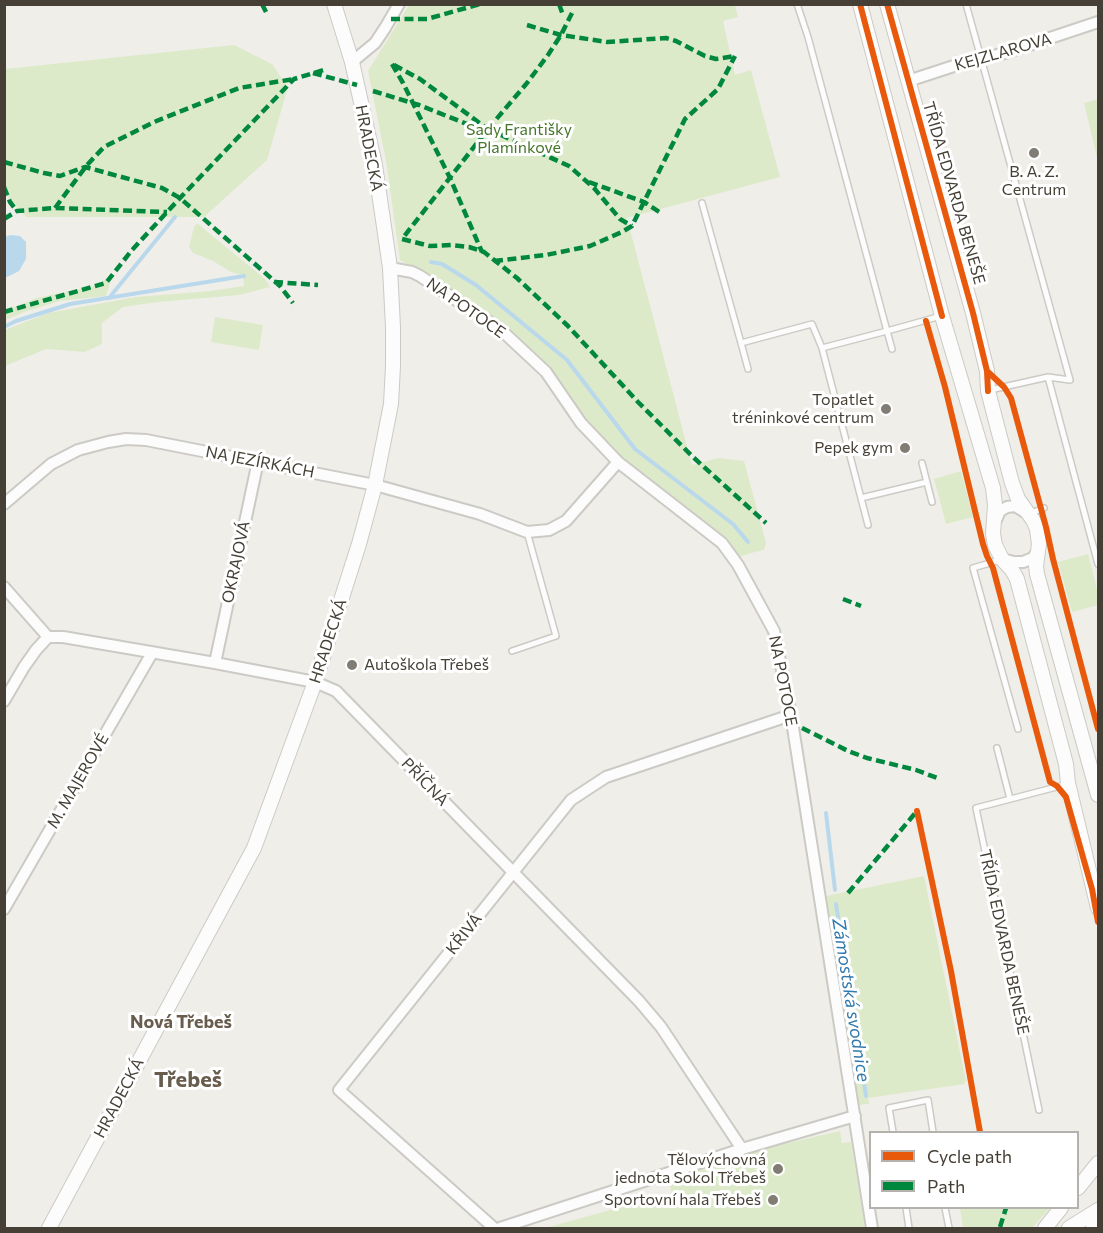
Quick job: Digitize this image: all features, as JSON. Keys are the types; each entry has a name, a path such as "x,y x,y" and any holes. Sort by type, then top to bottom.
{"street":[{"name":"HRADECKÁ","path":"49,1228 254,848 315,682 375,485 391,404 393,327 390,268 375,165 352,62 334,4"},
{"path":"352,62 375,43 399,4"},
{"path":"860,4 942,316 993,488 995,545 1017,579 1066,764 1068,783 1098,908"},
{"name":"TŘÍDA EDVARDA BENEŠE","path":"887,4 973,313 987,371 988,391 1012,483 1018,499 1029,514 1039,536 1037,574 1096,777 1098,795"},
{"name":"KEJZLAROVA","path":"908,81 960,64 1005,53 1098,22"},
{"name":"NA POTOCE","path":"390,268 420,276 500,329 546,372 581,423 618,462 722,543 738,565 774,631 791,715 869,1208"},
{"name":"NA JEZÍRKÁCH","path":"4,504 51,464 78,450 108,442 146,440 375,485 480,514 527,532"},
{"name":"OKRAJOVÁ","path":"215,663 258,461"},
{"path":"527,532 549,530 566,520 618,462"},
{"path":"993,526 1000,512 1007,507 1016,506 1029,514"},
{"path":"1002,559 1023,562 1033,558 1038,550"},
{"path":"4,587 48,637 24,667 4,701"},
{"name":"PŘÍČNÁ","path":"48,637 63,637 215,663 315,682 336,691 639,1001 661,1027 742,1149"},
{"name":"M. MAJEROVÉ","path":"4,909 152,652"},
{"name":"KŘIVÁ","path":"494,1228 339,1090 571,800 606,777 791,715"},
{"path":"500,1228 742,1149 855,1116"},
{"path":"1079,1186 1098,1163"},
{"name":"NA POTOCE","path":"869,1209 872,1228"},
{"path":"1044,1228 1060,1209"},
{"path":"1069,1228 1098,1209"},
{"path":"1093,1228 1098,1226"}],"lane":[{"path":"797,4 808,37 892,349"},
{"path":"854,4 867,33"},
{"path":"892,4 893,25"},
{"path":"966,4 1070,380 1048,377 988,391"},
{"path":"702,203 748,369"},
{"path":"822,348 942,316"},
{"path":"741,343 812,324 822,348 868,525"},
{"path":"1048,377 1098,564"},
{"path":"922,463 932,502"},
{"path":"861,498 927,482"},
{"path":"1029,514 1044,508"},
{"path":"512,651 556,636 527,532"},
{"path":"1002,559 973,568 1018,729"},
{"path":"997,748 1010,799"},
{"name":"TŘÍDA EDVARDA BENEŠE","path":"1039,1110 976,808 1068,783"},
{"path":"894,1131 889,1108 928,1100 933,1131"},
{"path":"906,1209 909,1228"},
{"path":"945,1209 949,1228"}],"green space":[{"name":"Sady Františky Plamínkové","path":"409,5 735,5 738,17 723,21 735,75 751,70 780,177 627,218 692,465 718,458 744,461 766,543 764,550 737,558 725,538 625,462 585,418 550,368 505,326 400,260 386,161 368,71"},
{"path":"234,45 272,64 288,87 267,160 204,217 26,217 5,194 5,69"},
{"path":"1098,99 1098,162 1084,103"},
{"path":"197,223 265,279 270,287 239,295 123,307 102,323 102,344 85,352 46,349 5,366 5,330 48,313 136,297 244,286 243,275 231,272 193,253 189,247"},
{"path":"112,276 106,296 60,301 5,320 5,311 36,298 95,286"},
{"path":"215,317 263,325 259,350 211,342"},
{"path":"961,471 973,517 946,524 934,479"},
{"path":"1088,554 1098,593 1098,605 1072,612 1058,562"},
{"path":"924,876 966,1081 964,1084 868,1098 869,1104 856,1105 826,896"},
{"name":"Tělovýchovná jednota Sokol Třebeš","path":"840,1131 842,1143 851,1142 865,1228 545,1228 672,1193 668,1181 732,1156"},
{"path":"960,1209 1049,1209 1032,1228 963,1228"}],"water":[{"path":"20,236 26,242 26,259 19,271 5,278 5,237"}],"waterway":[{"path":"109,298 175,217"},
{"name":"Zámostská svodnice","path":"431,262 442,264 476,285 567,360 635,449 733,524 748,542"},
{"path":"4,327 70,304 244,276"},
{"name":"Zámostská svodnice","path":"826,813 835,890"},
{"name":"Zámostská svodnice","path":"836,904 866,1096"}],"marked path":[{"path":"262,4 266,12"},
{"path":"391,19 427,19 480,4"},
{"path":"559,4 563,15"},
{"path":"572,13 561,35 527,83 402,239 430,246 469,247 484,252 517,278 568,326 638,402 693,457 766,523"},
{"path":"527,25 561,35 607,42 666,38 716,59 735,56"},
{"path":"494,261 546,255 590,246 632,226 685,119 718,89 735,56"},
{"path":"392,64 450,178 482,252"},
{"path":"394,65 420,79 485,127"},
{"path":"4,312 106,283 132,250 294,79 327,69"},
{"path":"313,73 357,85"},
{"path":"55,208 87,165 104,147 154,122 239,88 294,79"},
{"path":"373,91 419,105 472,126 488,129 569,166 594,188 620,219 632,226"},
{"path":"4,162 60,176 85,167 162,188 180,198 280,286 293,303"},
{"path":"589,182 644,202 661,213"},
{"path":"4,187 10,202 17,211"},
{"path":"4,219 17,211 55,208 167,212"},
{"path":"274,282 318,285"},
{"path":"843,599 861,606"},
{"path":"802,728 848,751 940,779"},
{"path":"848,893 917,811"},
{"path":"1000,1227 1006,1209"}],"cycle path":[{"path":"860,4 942,316"},
{"path":"887,4 973,313 987,371 988,391"},
{"path":"926,321 945,387 983,544 993,568 1050,782 1057,786 1066,797 1092,889 1098,922"},
{"path":"987,371 1004,387 1011,398 1098,729"},
{"path":"917,811 951,971 980,1131"}],"place":[{"name":"B. A. Z. Centrum","path":"1034,153"},
{"name":"Topatlet tréninkové centrum","path":"886,409"},
{"name":"Pepek gym","path":"905,448"},
{"name":"Autoškola Třebeš","path":"352,665"},
{"name":"Tělovýchovná jednota Sokol Třebeš","path":"778,1169"},
{"name":"Sportovní hala Třebeš","path":"773,1200"}],"district":[{"name":"Nová Třebeš","path":"181,1022"},
{"name":"Třebeš","path":"188,1080"}]}
